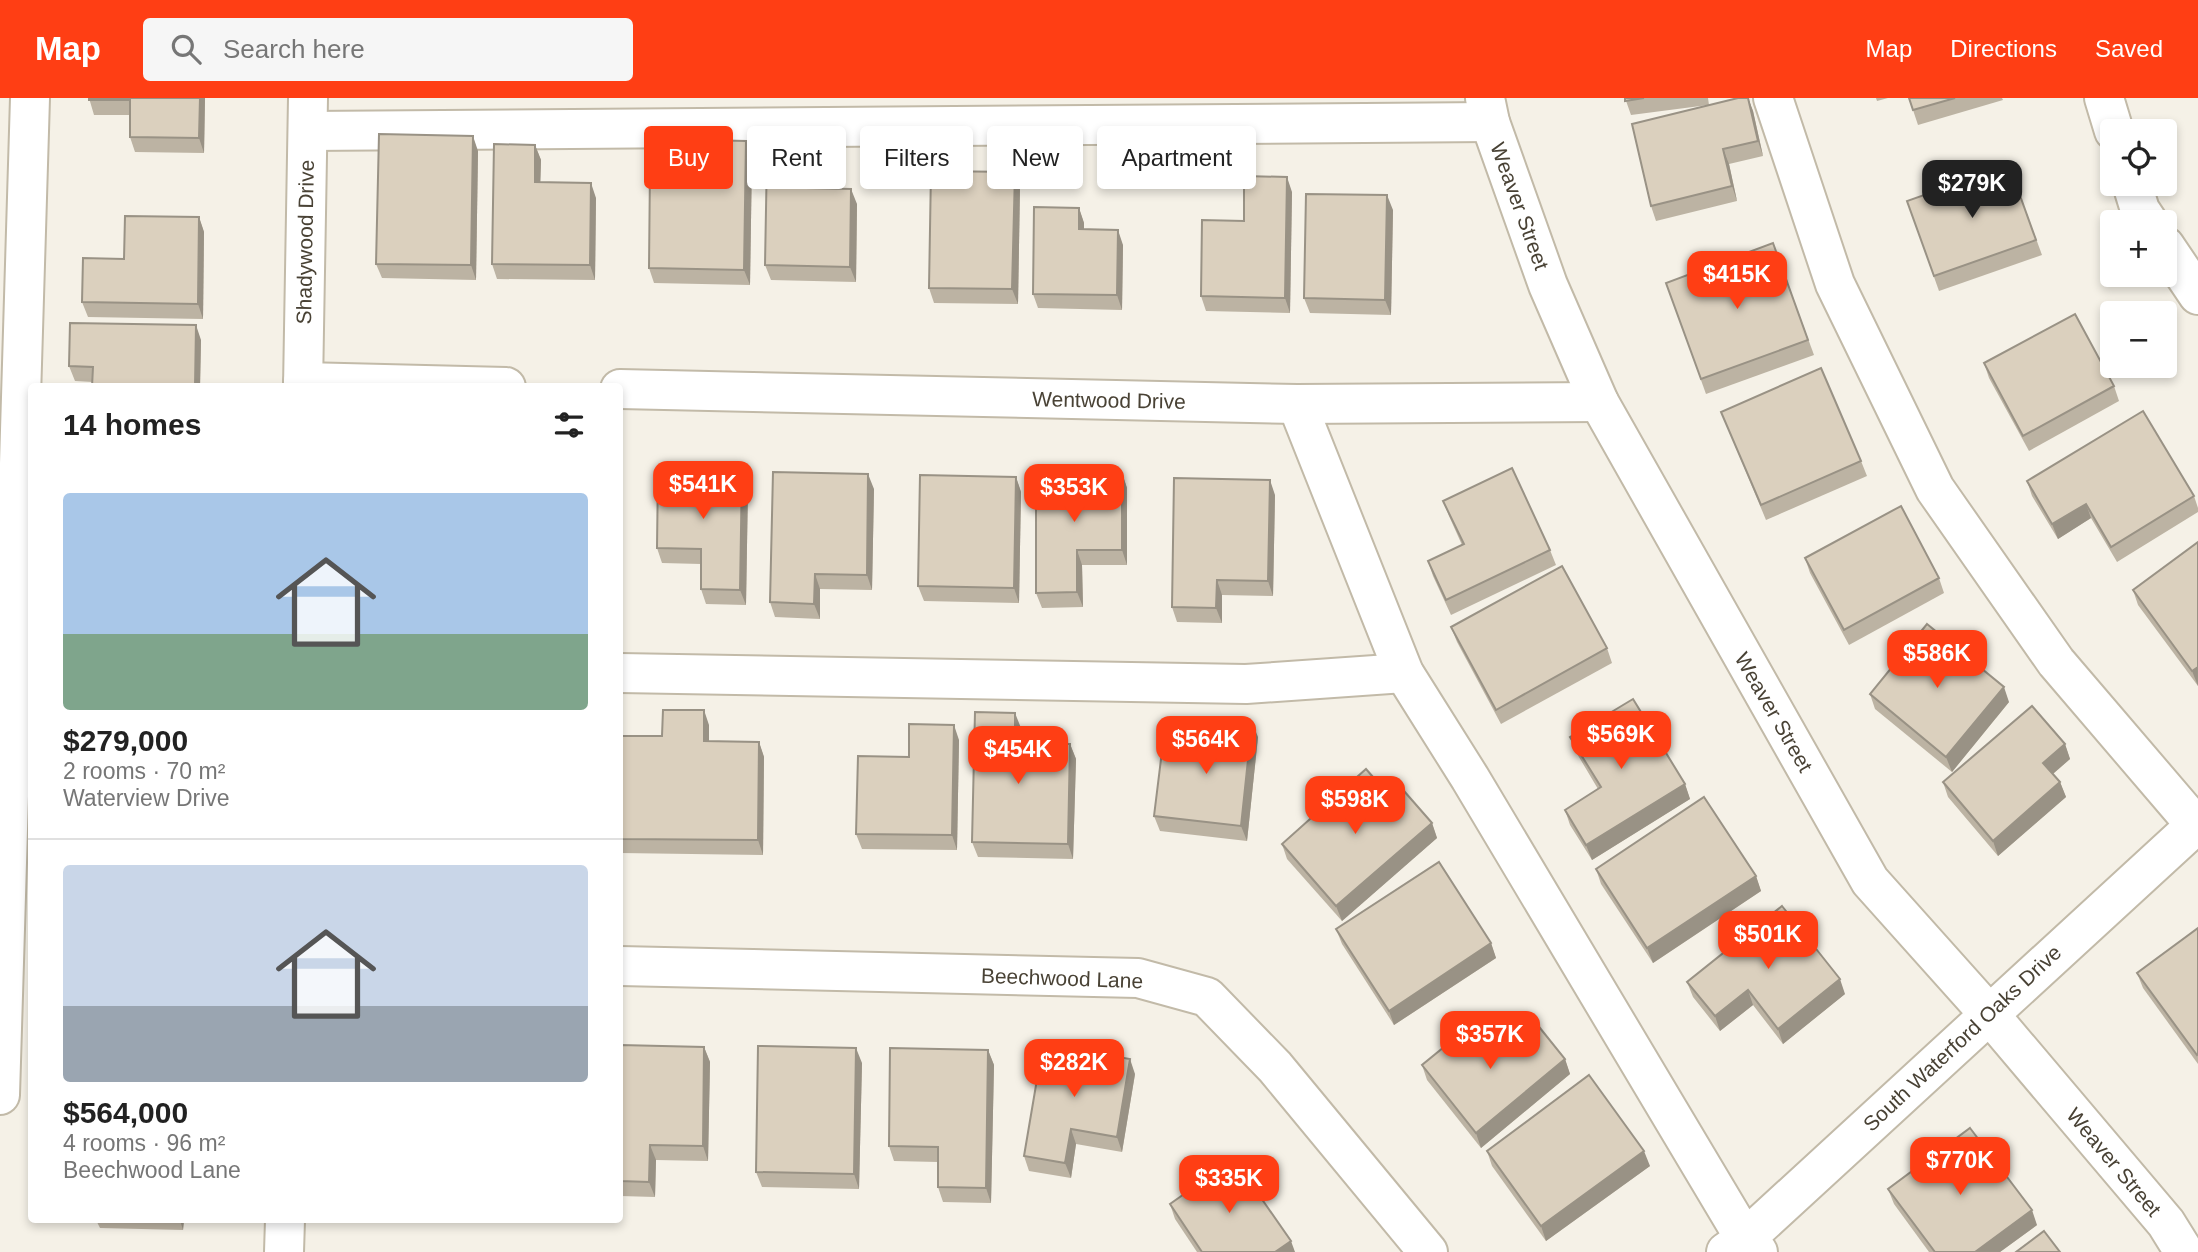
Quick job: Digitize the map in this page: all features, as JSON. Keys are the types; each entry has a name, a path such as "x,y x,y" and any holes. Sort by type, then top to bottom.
{"street":[{"path":"0,1095 30,98"},
{"path":"1773,98 1835,284 1935,489 2056,663 2197,825"},
{"path":"2104,98 2110,119"},
{"path":"308,114 1488,110"},
{"name":"Weaver Street","path":"1488,110 1548,285 1599,402 1870,880 1989,1014 2166,1223 2184,1252"},
{"name":"Shadywood Drive","path":"303,383 308,114"},
{"path":"2177,264 2198,295"},
{"name":"Wentwood Drive","path":"623,389 1297,404 1599,402"},
{"path":"1297,404 1404,673 1470,778 1743,1248"},
{"path":"623,673 1246,684 1404,673"},
{"name":"South Waterford Oaks Drive","path":"1743,1248 1989,1014 2197,825"},
{"name":"Beechwood Lane","path":"623,966 1138,978 1207,997 1275,1067 1427,1252"},
{"path":"284,1252 285,1223"}],"building":[{"path":"89,98 200,98 199,138 130,137 130,100"},
{"path":"1738,98 1748,98 1758,141 1723,149 1732,186 1651,206 1632,124"},
{"path":"1909,98 1955,98 1913,110"},
{"path":"379,134 473,136 471,265 376,264"},
{"path":"733,141 746,141 744,270 649,268 650,189 733,189"},
{"path":"494,144 535,145 535,182 591,183 590,265 492,264"},
{"path":"2009,165 2036,240 1934,276 1907,201"},
{"path":"973,172 987,172 987,189 1015,189 1012,289 929,288 931,189 973,189"},
{"path":"1256,176 1287,177 1285,298 1201,296 1202,220 1244,221 1244,189 1256,189"},
{"path":"766,189 851,189 850,267 765,265"},
{"path":"1306,194 1387,195 1385,300 1304,298"},
{"path":"1034,207 1079,208 1079,229 1118,230 1117,295 1033,294"},
{"path":"125,216 199,217 198,304 82,302 83,258 124,259"},
{"path":"1773,243 1808,340 1701,379 1666,283"},
{"path":"2075,314 2100,360 2100,378 2110,378 2114,386 2023,436 1984,363"},
{"path":"70,323 196,325 195,383 92,383 93,367 69,366"},
{"path":"1821,368 1861,461 1761,505 1721,412"},
{"path":"2143,411 2194,496 2111,547 2086,504 2052,524 2027,481"},
{"path":"1512,468 1550,550 1446,600 1428,561 1464,544 1443,501"},
{"path":"658,469 742,471 740,590 701,589 701,549 657,548"},
{"path":"773,472 868,474 867,575 815,574 814,604 770,602"},
{"path":"1036,473 1122,473 1122,550 1077,550 1077,592 1036,593"},
{"path":"920,475 1016,477 1014,588 918,586"},
{"path":"1174,478 1270,480 1268,581 1217,580 1216,608 1172,607"},
{"path":"1901,506 1939,578 1844,630 1805,558"},
{"path":"2198,542 2198,667 2192,671 2133,590"},
{"path":"1562,566 1607,648 1496,710 1451,627"},
{"path":"1927,624 2004,687 1946,757 1870,694"},
{"path":"1633,699 1685,784 1586,845 1565,810 1601,787 1570,737"},
{"path":"2032,706 2065,744 2043,763 2060,782 1993,841 1943,782"},
{"path":"663,710 704,710 704,741 759,742 758,840 623,839 623,736 662,736"},
{"path":"975,712 1015,713 1015,743 1070,744 1068,844 972,842"},
{"path":"1207,717 1252,722 1241,826 1154,816 1163,743 1204,747"},
{"path":"909,724 954,725 952,835 856,834 858,756 909,757"},
{"path":"1366,769 1393,800 1404,791 1432,823 1336,906 1282,844"},
{"path":"1704,797 1756,876 1647,948 1596,869"},
{"path":"1439,862 1491,943 1389,1011 1336,929"},
{"path":"1782,906 1840,979 1778,1029 1748,990 1715,1016 1687,982"},
{"path":"2198,928 2198,1054 2197,1055 2137,973"},
{"path":"1482,1016 1511,1051 1540,1028 1565,1059 1476,1133 1422,1065"},
{"path":"1043,1044 1130,1059 1117,1137 1071,1129 1065,1163 1024,1156"},
{"path":"623,1045 704,1047 703,1146 650,1145 649,1182 623,1181"},
{"path":"758,1046 856,1048 854,1174 756,1172"},
{"path":"890,1048 988,1050 986,1188 938,1187 938,1147 889,1146"},
{"path":"1589,1075 1644,1151 1541,1226 1487,1151"},
{"path":"1970,1128 2032,1210 1975,1252 1935,1252 1888,1189"},
{"path":"1234,1159 1291,1241 1275,1252 1202,1252 1170,1204"},
{"path":"2044,1231 2060,1252 2016,1252"}]}
